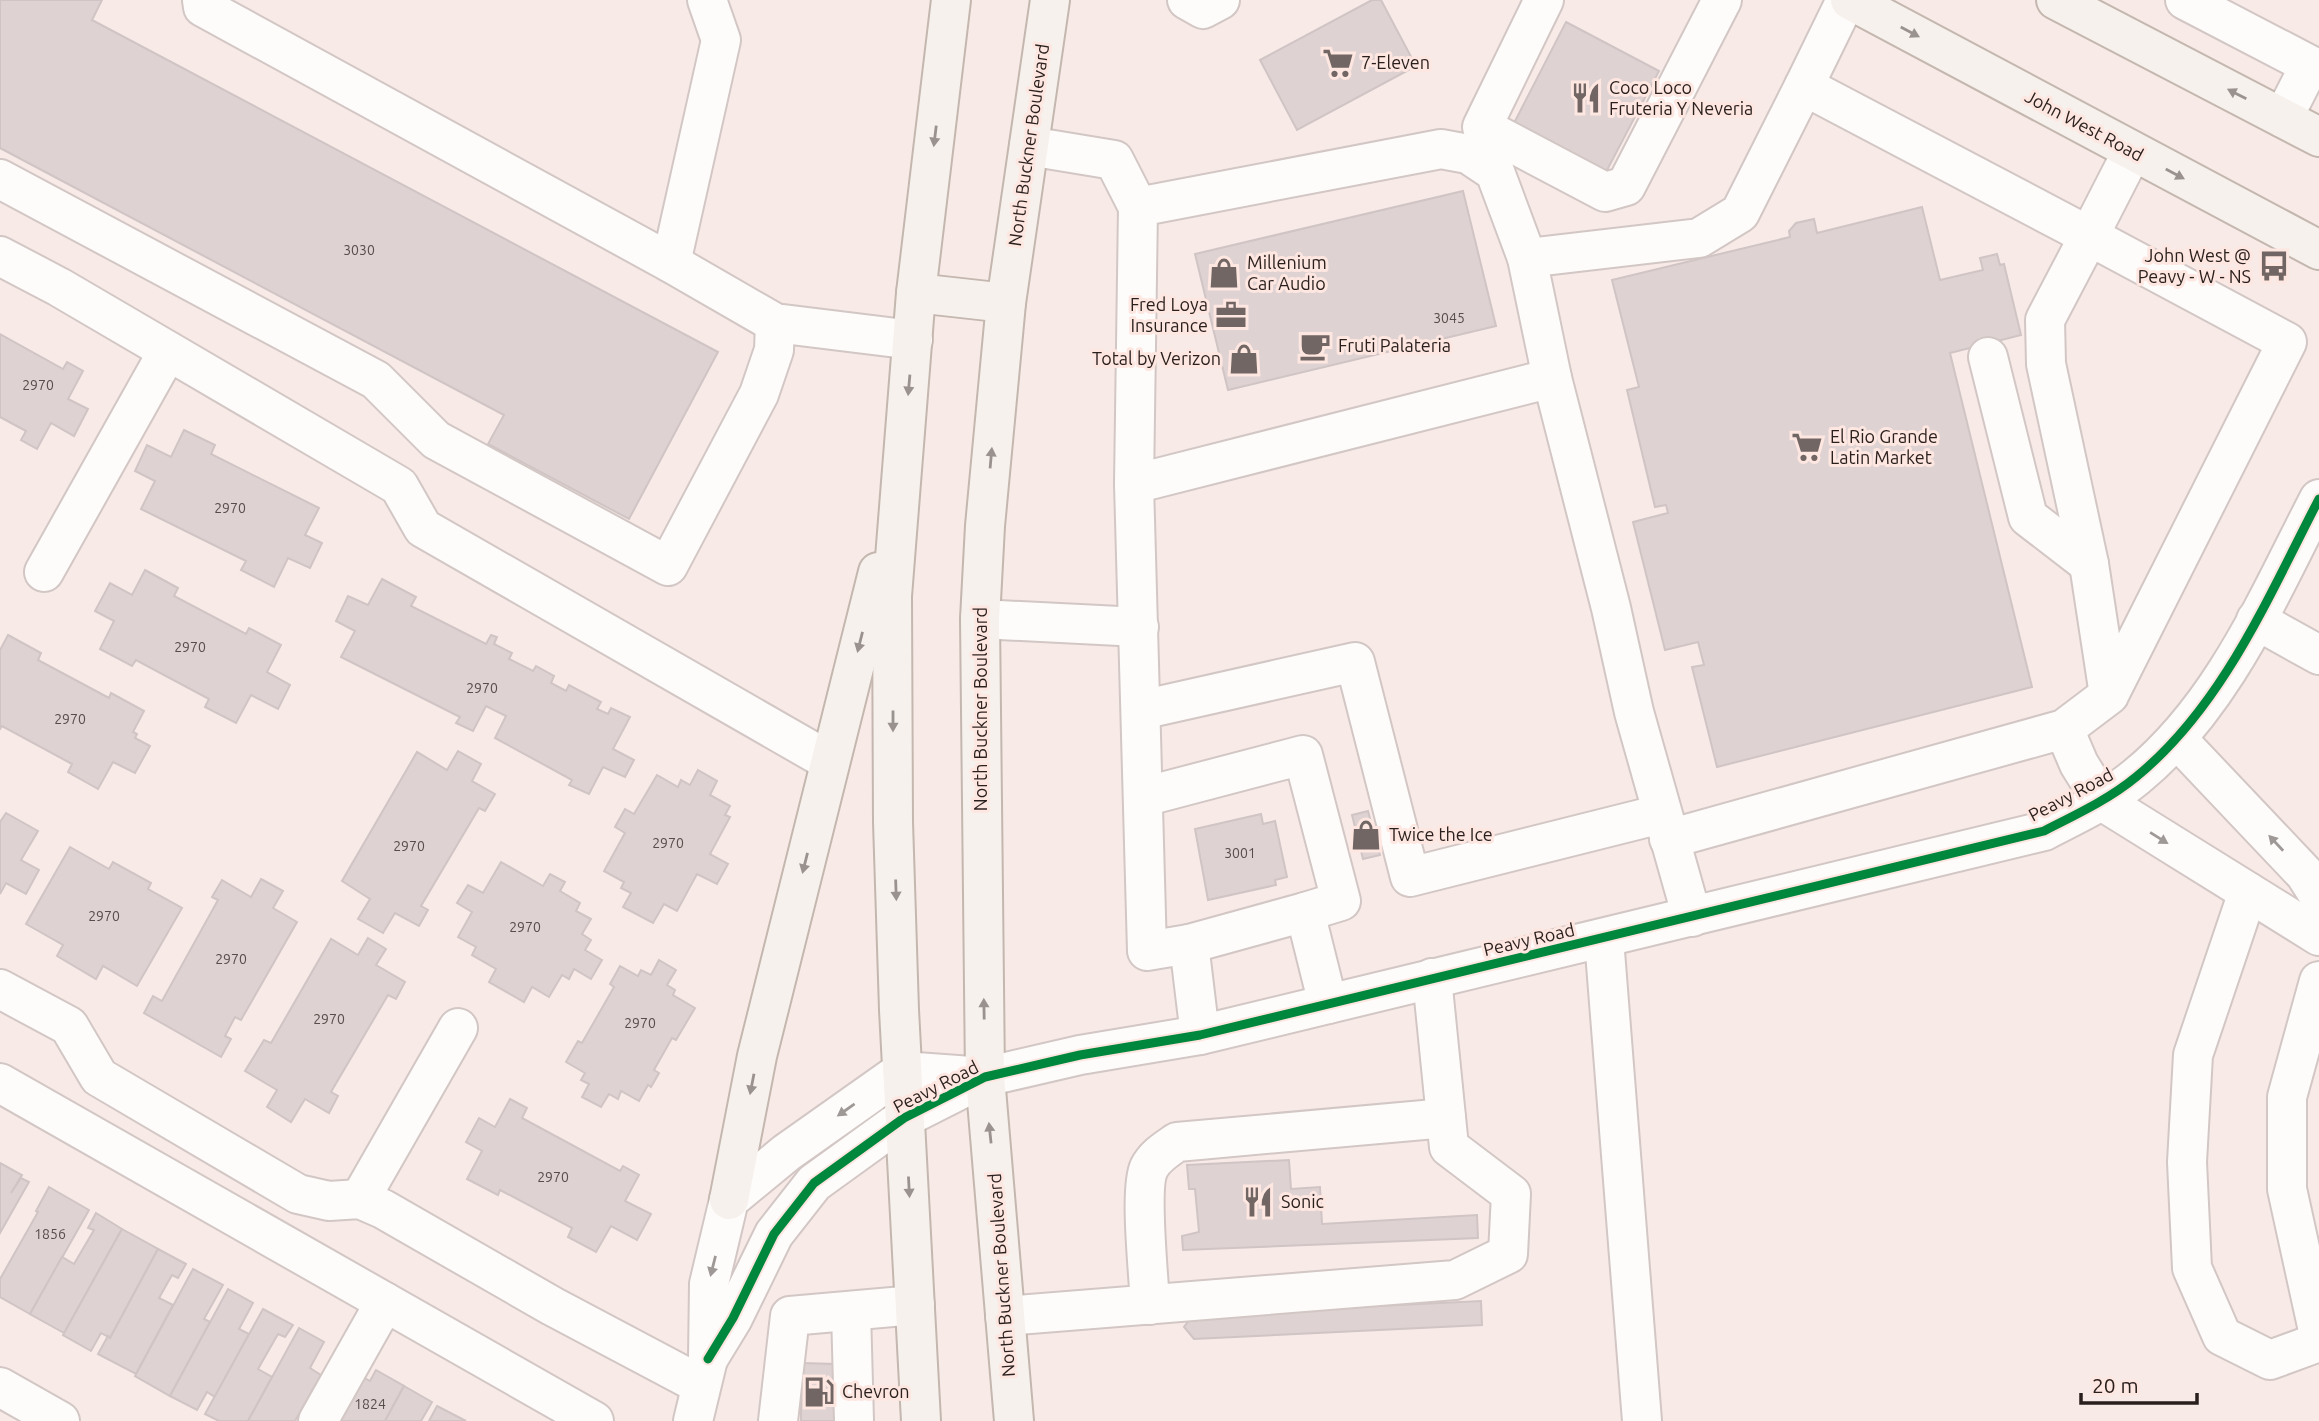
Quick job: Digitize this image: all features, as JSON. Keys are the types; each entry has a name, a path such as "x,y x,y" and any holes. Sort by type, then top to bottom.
{"main road":[{"path":"920,1421 904,1118 893,822 892,609 916,293 951,0"},
{"name":"North Buckner Boulevard","path":"1014,1421 985,1077 980,620 985,526 1006,303 1050,0"},
{"name":"John West Road","path":"1848,0 2319,250"},
{"path":"2056,0 2319,137"},
{"path":"916,293 1006,303"},
{"path":"729,1200 757,1056 901,481"}],"street":[{"path":"202,0 203,7 671,263 775,323 913,340"},
{"path":"671,263 721,40 707,0"},
{"path":"1187,0 1203,9 1220,0"},
{"path":"1475,141 1544,0"},
{"path":"1138,207 1475,141 1605,192 1626,186 1722,0"},
{"path":"1527,258 1699,238 1740,213 1848,0"},
{"path":"2185,0 2310,65 2283,118"},
{"path":"1142,710 1355,662 1410,877 1665,827 2064,729 2109,695 2287,342 1804,86"},
{"path":"1475,141 1495,172 1527,258 1552,378 1608,594 1634,712 1692,917"},
{"path":"1029,146 1114,160 1138,207 1134,484 1147,950 1189,944 1341,901 1303,755 1143,797"},
{"path":"2109,695 2090,564 2046,364 2045,320 2132,152"},
{"path":"0,179 376,380 436,440 668,566 759,394 774,350 775,323"},
{"path":"0,256 399,486 423,528 830,761"},
{"path":"44,572 168,351"},
{"path":"1989,356 2028,517 2090,564"},
{"path":"1134,484 1552,378"},
{"name":"Peavy Road","path":"701,1389 774,1234 814,1183 904,1118 985,1077 1080,1055 1200,1035 2044,831 2102,801 2135,778 2177,740 2214,694 2319,499"},
{"path":"980,620 1139,627"},
{"path":"2256,620 2319,655"},
{"path":"2064,729 2079,764 2102,801 2319,936"},
{"path":"2177,740 2305,874 2319,895"},
{"path":"2248,892 2193,1055 2187,1161 2192,1268 2221,1336 2270,1360 2319,1342"},
{"path":"1305,912 1328,1004"},
{"path":"1604,939 1643,1421"},
{"path":"1189,944 1200,1035"},
{"path":"1005,1316 1455,1280 1508,1254 1511,1194 1449,1147 1432,978"},
{"path":"2319,981 2287,1097 2287,1189 2319,1335"},
{"path":"0,989 69,1026 99,1077 299,1194 329,1201 360,1199 383,1209 701,1389 709,1284 729,1200"},
{"path":"360,1199 458,1028"},
{"name":"Peavy Road","path":"729,1200 786,1153 902,1071 985,1077"},
{"path":"0,1083 594,1421"},
{"path":"1150,1305 1145,1193 1148,1169 1158,1155 1177,1142 1446,1118"},
{"path":"318,1421 385,1302"},
{"path":"733,1318 915,1305"},
{"path":"851,1311 854,1421"},
{"path":"778,1421 790,1316"},
{"path":"0,1387 60,1421"}],"building":[{"path":"0,0 102,0 92,20 718,352 629,519 488,444 504,415 0,148"},
{"name":"7-Eleven","path":"1372,0 1381,0 1416,66 1297,130 1260,60"},
{"name":"Coco Loco Fruteria Y Neveria","path":"1566,22 1659,71 1605,174 1513,125"},
{"path":"1463,191 1496,326 1228,390 1195,254"},
{"name":"El Rio Grande Latin Market","path":"1922,207 1940,280 1983,270 1980,258 1997,254 2000,265 2004,264 2021,335 1950,353 2032,687 1717,767 1692,667 1704,665 1698,642 1665,650 1633,522 1668,513 1666,505 1655,507 1627,390 1639,387 1612,280 1790,237 1789,231 1796,223 1814,219 1817,233"},
{"path":"0,334 63,369 67,362 83,371 68,399 88,409 74,436 51,423 37,449 21,440 26,431 0,417"},
{"path":"184,430 215,445 211,454 319,508 305,535 322,543 310,568 288,558 274,587 241,570 246,561 141,509 155,481 135,471 147,445 171,457"},
{"path":"145,570 178,588 174,596 246,634 249,628 281,645 267,672 290,685 278,709 251,695 236,723 205,707 209,699 136,660 132,666 100,649 114,621 95,611 110,583 132,595"},
{"path":"382,579 416,597 411,606 486,644 491,635 497,637 494,644 512,653 509,659 533,671 536,666 554,676 551,683 566,691 569,685 601,702 597,709 608,714 611,708 630,717 613,749 634,760 625,777 603,767 589,794 569,785 572,780 495,738 506,716 486,706 473,731 456,723 460,717 341,657 355,631 336,621 348,596 368,605"},
{"path":"8,635 41,653 38,660 109,698 111,693 144,711 133,732 137,734 135,738 150,746 135,773 113,762 98,789 68,772 72,764 2,726 0,729 0,650"},
{"path":"458,751 481,764 472,781 495,794 485,811 479,808 421,906 428,910 419,926 395,913 383,933 358,919 370,899 342,881 417,752 447,770"},
{"path":"698,770 717,781 710,795 730,806 725,815 730,817 710,854 728,864 717,884 697,874 677,911 664,904 653,923 623,907 631,893 621,888 624,882 604,871 625,833 615,827 625,809 634,814 657,775 678,787 681,780 690,785"},
{"name":"Twice the Ice","path":"1368,811 1380,855 1363,859 1352,815"},
{"path":"6,813 38,831 21,860 39,870 26,894 6,883 0,894 0,822"},
{"path":"1261,814 1263,824 1275,821 1287,877 1275,880 1276,885 1208,900 1195,829"},
{"path":"70,847 109,869 113,862 151,883 148,889 182,908 137,986 103,966 96,979 57,956 63,945 26,924"},
{"path":"501,862 543,886 550,874 565,882 560,891 580,903 576,911 591,919 582,934 591,940 585,950 602,960 591,979 574,969 569,979 562,975 549,997 532,987 524,1002 489,982 496,969 472,955 476,947 458,937 472,912 457,903 468,885 483,893"},
{"path":"261,879 283,891 273,908 297,922 241,1020 235,1017 225,1036 231,1039 221,1057 144,1013 153,996 162,1001 218,900 212,897 222,880 251,897"},
{"path":"368,938 386,949 376,965 405,982 396,999 388,995 331,1092 338,1096 329,1113 305,1099 291,1122 267,1107 277,1090 245,1071 264,1040 271,1043 331,939 358,955"},
{"path":"659,960 676,970 667,985 675,990 673,995 695,1008 676,1040 672,1038 654,1070 659,1073 639,1101 621,1091 618,1099 609,1094 601,1107 582,1097 589,1084 581,1080 585,1073 566,1062 578,1041 582,1043 614,987 610,984 620,966 638,976 641,970 651,975"},
{"path":"510,1099 527,1108 522,1118 620,1171 623,1166 639,1175 625,1201 651,1214 637,1240 611,1226 596,1252 568,1237 572,1228 500,1190 498,1195 467,1179 482,1151 466,1142 479,1118 495,1127"},
{"name":"Sonic","path":"1289,1160 1291,1189 1320,1187 1322,1224 1477,1215 1478,1238 1183,1250 1182,1236 1199,1232 1195,1189 1189,1189 1187,1165"},
{"path":"0,1163 22,1175 11,1193 21,1178 29,1182 0,1233"},
{"path":"49,1187 89,1210 30,1314 0,1297 0,1279"},
{"path":"96,1213 122,1229 64,1333 30,1314 62,1257 74,1264 94,1230 88,1228"},
{"path":"122,1229 158,1249 110,1338 101,1333 91,1351 63,1335"},
{"path":"158,1249 186,1264 178,1278 172,1275 159,1298 173,1305 136,1374 98,1354 108,1336 110,1338"},
{"path":"193,1269 223,1285 204,1319 210,1322 170,1396 135,1376"},
{"path":"228,1289 253,1303 239,1329 249,1334 215,1397 207,1392 197,1410 170,1396"},
{"path":"1481,1301 1482,1325 1194,1339 1184,1327 1193,1315"},
{"path":"263,1309 293,1325 285,1337 278,1334 258,1369 272,1377 248,1421 219,1421 205,1414"},
{"path":"299,1328 324,1342 310,1368 321,1375 295,1421 248,1421"},
{"name":"Chevron","path":"801,1363 836,1364 836,1421 801,1421"},
{"path":"376,1370 404,1386 385,1421 336,1421 361,1376 370,1381"},
{"path":"404,1386 432,1402 421,1421 385,1421"},
{"path":"437,1406 466,1421 429,1421"}],"cycle path":[{"path":"708,1359 733,1318 774,1234 814,1183 904,1118 985,1077 1080,1055 1200,1035 2044,831 2079,813 2136,777 2167,749 2194,717 2241,648 2319,499"}],"place":[{"name":"7-Eleven","path":"1338,63"},
{"name":"Coco Loco Fruteria Y Neveria","path":"1586,98"},
{"name":"John West @ Peavy - W - NS","path":"2274,266"},
{"name":"Millenium Car Audio","path":"1224,273"},
{"name":"Fred Loya Insurance","path":"1231,315"},
{"name":"Fruti Palateria","path":"1315,346"},
{"name":"Total by Verizon","path":"1244,359"},
{"name":"El Rio Grande Latin Market","path":"1807,447"},
{"name":"Twice the Ice","path":"1366,835"},
{"name":"Sonic","path":"1258,1202"},
{"name":"Chevron","path":"819,1392"}]}
